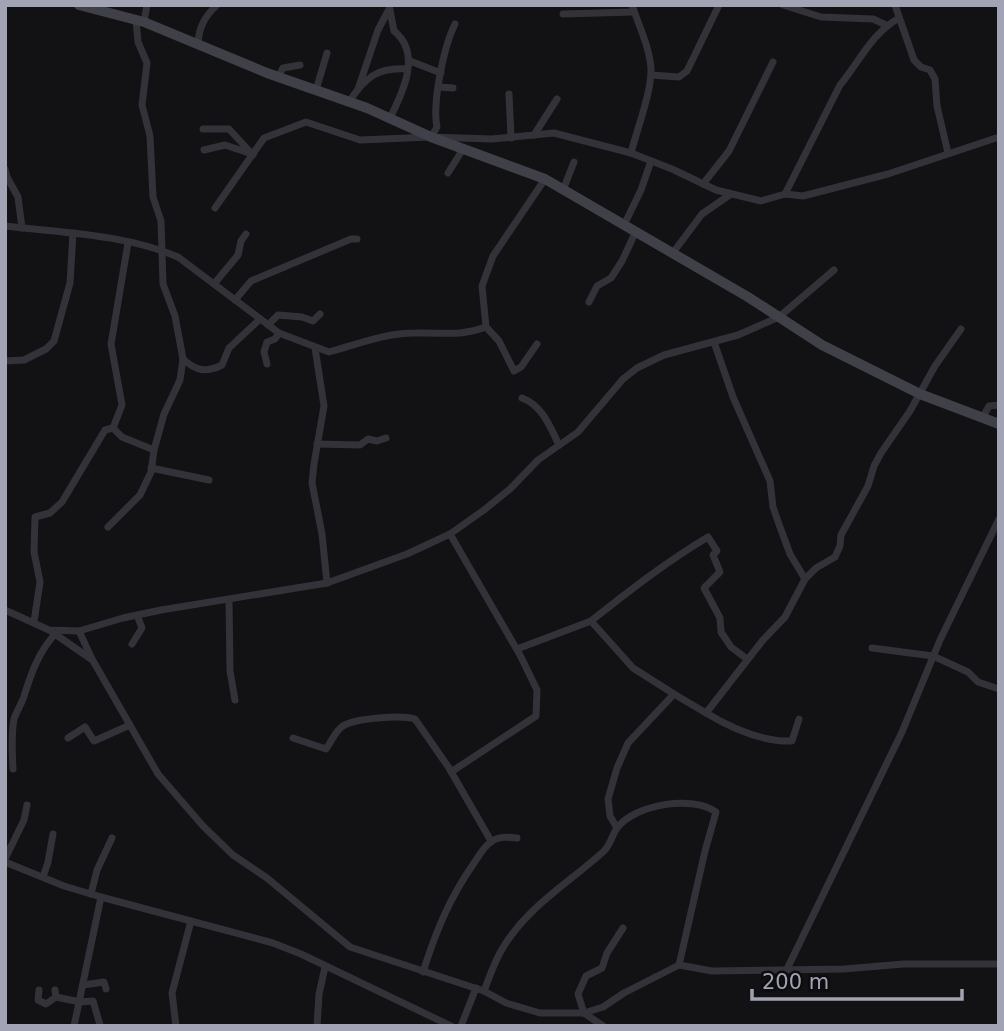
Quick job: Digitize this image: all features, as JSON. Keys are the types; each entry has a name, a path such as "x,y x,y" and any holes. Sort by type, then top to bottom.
{"street":[{"path":"79,5 140,21 545,180 779,317 821,345 919,394 999,424"},
{"path":"108,527 140,495 151,468 164,414 180,380 183,359 175,316 163,284 161,221 153,197 150,136 142,105 147,63 138,42 140,21 146,5"},
{"path":"198,43 204,20 217,5"},
{"path":"651,75 679,77 687,71 719,5"},
{"path":"783,5 821,17 873,19 886,25"},
{"path":"895,5 915,60 930,70 935,79 937,106 948,153"},
{"path":"389,8 394,32 403,39 409,65 390,118"},
{"path":"349,102 358,89 378,30 389,8"},
{"path":"563,13 633,8 647,46 651,75 631,153"},
{"path":"785,194 840,85 872,40 886,25 899,18"},
{"path":"431,137 437,127 435,117 441,73 455,24"},
{"path":"316,90 327,53"},
{"path":"703,184 729,151 773,62"},
{"path":"278,77 283,68 300,65"},
{"path":"358,89 380,72 390,68 409,65 441,73"},
{"path":"439,87 453,88"},
{"path":"509,94 511,138"},
{"path":"534,135 557,99"},
{"path":"215,208 264,138 306,122 360,139 511,138 554,133 631,153 703,184 761,201 785,194 803,196 888,174 999,138"},
{"path":"204,129 229,129 253,155"},
{"path":"204,150 225,145 253,155"},
{"path":"448,173 463,149"},
{"path":"624,225 641,190 651,160"},
{"path":"563,190 574,162"},
{"path":"5,169 18,197 22,228"},
{"path":"537,344 521,367 514,371 499,341 486,327 482,286 497,249 545,180"},
{"path":"672,254 702,214 731,194"},
{"path":"5,226 73,233 162,250 178,257 279,333 329,352 387,336 415,333 459,335 486,327"},
{"path":"589,302 597,286 611,278 636,232"},
{"path":"5,361 24,360 46,349 54,341 70,283 73,233"},
{"path":"214,284 238,255 246,234"},
{"path":"235,300 251,281 313,253 357,239"},
{"path":"113,428 122,405 111,344 128,243"},
{"path":"52,632 79,631 137,615 327,583 407,554 450,534 484,510 510,489 538,460 578,432 623,379 638,368 664,355 738,335 779,317 834,270"},
{"path":"268,325 278,314 313,321 320,314"},
{"path":"183,359 194,369 201,371 222,365 229,348 260,319"},
{"path":"706,713 747,659 785,617 805,579 816,568 835,557 841,535 868,486 881,453 961,329"},
{"path":"267,364 264,352 267,342 275,339 279,333"},
{"path":"715,342 733,397 770,481 772,507 790,554 805,579"},
{"path":"316,348 324,406 312,483 322,534 327,583"},
{"path":"522,398 530,401 549,422 559,444"},
{"path":"983,417 989,406 999,405"},
{"path":"113,428 122,437 154,450"},
{"path":"34,622 40,582 34,552 35,517 50,513 62,502 105,430 113,428"},
{"path":"317,444 360,445 368,439 377,441 386,438"},
{"path":"151,468 209,480"},
{"path":"787,970 902,732 933,656 999,519"},
{"path":"450,534 537,690 536,716 452,772"},
{"path":"516,649 591,621 640,585 658,568 708,537 716,551 713,555 720,572 704,588 720,618 721,632 731,647 747,659"},
{"path":"229,600 230,671 235,700"},
{"path":"5,610 52,632 92,659"},
{"path":"132,643 142,628 137,615"},
{"path":"591,621 633,668 721,722 779,742 792,741 799,719"},
{"path":"79,631 92,659 158,774 203,826 233,855 267,878 350,947 484,991 506,1003 540,1013 584,1013 603,1007 679,965 712,971 904,964 999,964"},
{"path":"13,769 12,741 15,719 33,666 52,632"},
{"path":"872,648 933,656 968,672 978,682 999,689"},
{"path":"617,828 610,816 608,799 617,768 628,743 674,694"},
{"path":"293,738 326,749 338,730 350,722 406,716 415,719 452,772 491,841"},
{"path":"68,738 85,727 94,741 130,725"},
{"path":"484,991 501,951 519,927 560,886 605,850 617,828 630,816 647,809 679,803 698,804 716,813 679,965"},
{"path":"27,805 24,821 5,860 91,894 273,943 451,1026"},
{"path":"43,877 53,834"},
{"path":"423,972 439,924 458,887 491,841 504,837 517,838"},
{"path":"91,894 97,870 112,838"},
{"path":"74,1026 101,897"},
{"path":"176,1026 172,993 191,921"},
{"path":"603,1026 584,1013 578,994 586,976 602,968 607,953 623,928"},
{"path":"317,1026 319,994 325,967"},
{"path":"83,985 104,982 106,989"},
{"path":"461,1026 475,988"},
{"path":"39,990 38,1000 46,1004 56,994 80,1002 93,1001 100,1025"}]}
